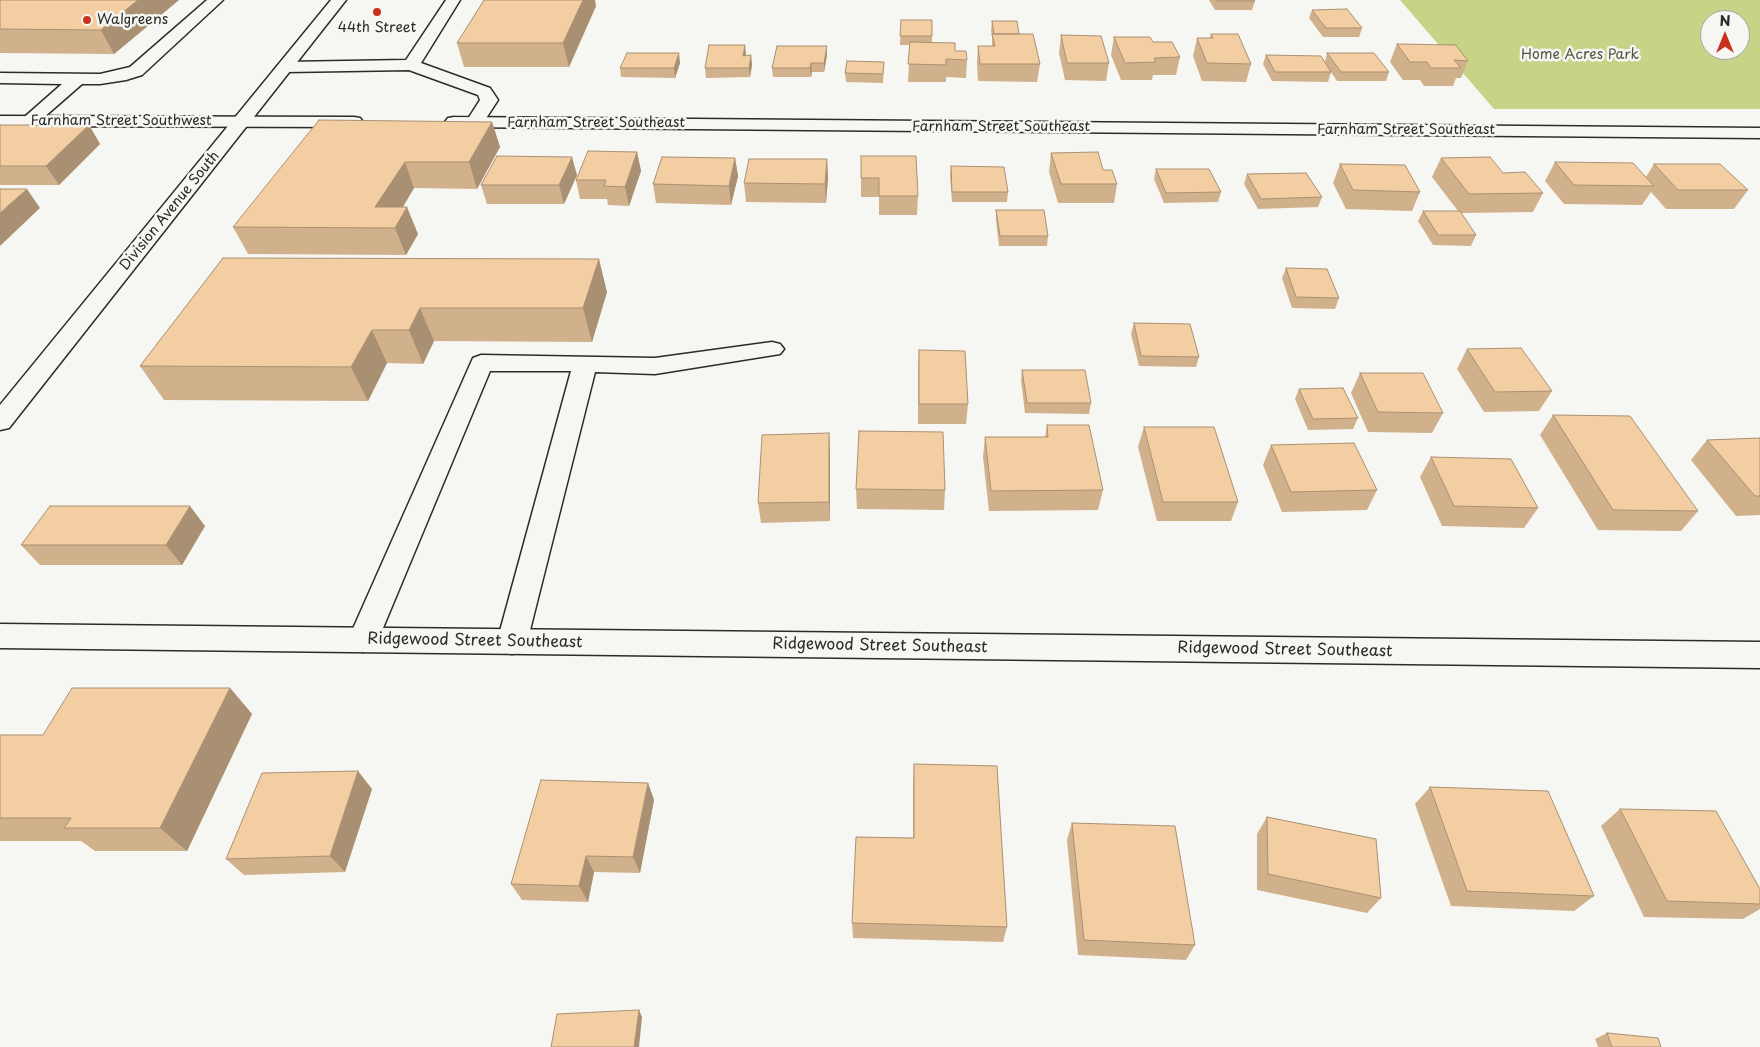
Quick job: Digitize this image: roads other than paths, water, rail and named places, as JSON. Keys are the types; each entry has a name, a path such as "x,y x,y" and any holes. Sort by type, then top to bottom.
{"street":[{"path":"0,78 100,79 126,75 136,71 216,0"},
{"name":"Division Avenue South","path":"0,422 339,0"},
{"path":"411,65 453,0"},
{"path":"286,67 411,65 484,92 489,100 475,122"},
{"path":"29,121 78,79"},
{"name":"Farnham Street Southwest","path":"0,121 242,122"},
{"path":"242,122 369,122"},
{"name":"Farnham Street Southeast","path":"436,122 1760,133"},
{"path":"363,640 481,363 655,366 772,350"},
{"path":"512,642 585,364"},
{"name":"Ridgewood Street Southeast","path":"0,636 1760,655"}],"place":[{"name":"44th Street","path":"377,12"},
{"name":"Walgreens","path":"87,20"}],"park label":[{"name":"Home Acres Park","path":"1580,55"}]}
